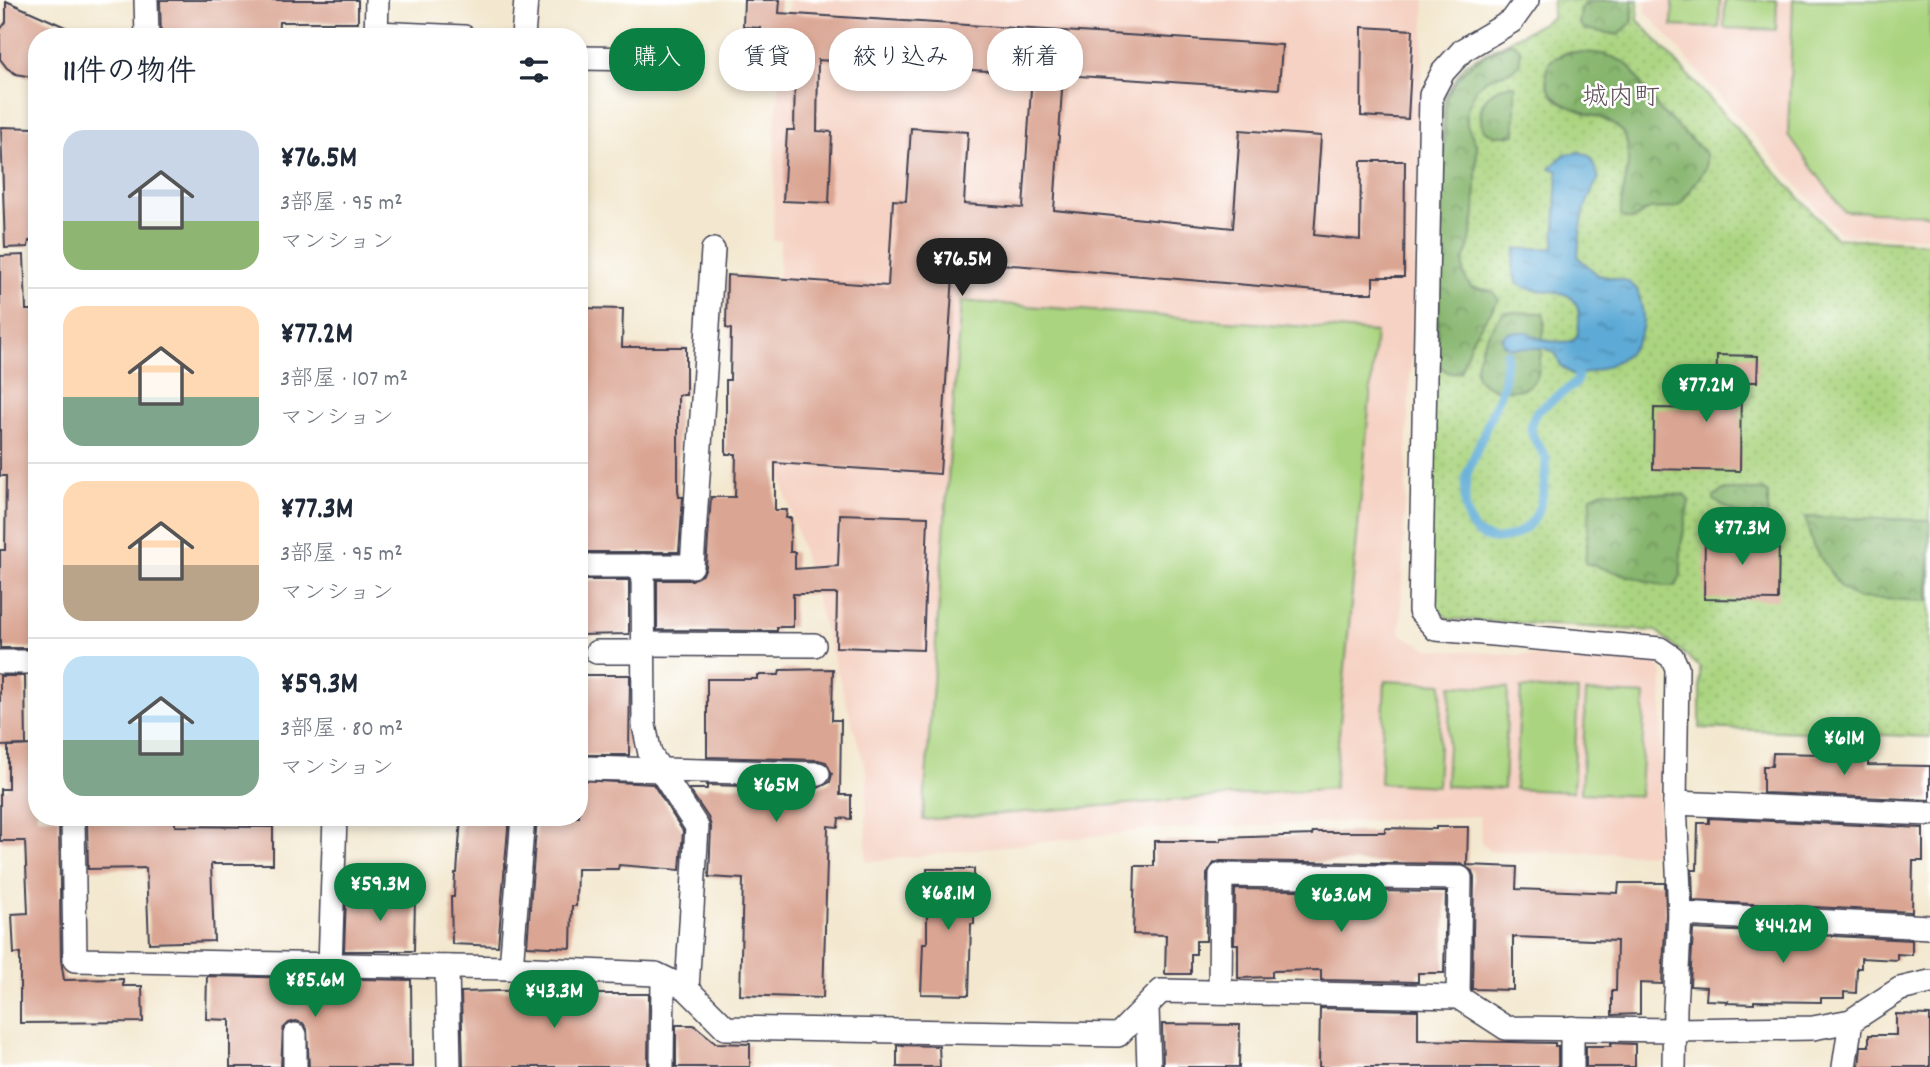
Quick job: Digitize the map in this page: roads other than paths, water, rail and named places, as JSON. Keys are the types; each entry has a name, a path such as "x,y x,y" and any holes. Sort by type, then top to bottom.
{"street":[{"path":"146,0 147,28"},
{"path":"376,28 377,0"},
{"path":"524,28 526,0"},
{"path":"1527,0 1511,22 1463,50 1443,72 1432,95 1420,611 1436,629 1660,649 1672,657 1677,668 1675,803 1680,914 1674,1067"},
{"path":"588,58 609,58"},
{"path":"588,566 692,566 713,250"},
{"path":"643,566 644,725 650,754 698,827 687,989"},
{"path":"597,652 644,648 814,645"},
{"path":"0,662 28,662"},
{"path":"588,768 818,774"},
{"path":"1675,803 1930,814"},
{"path":"73,826 75,960 511,968 656,975 687,989 726,1028 1118,1035 1161,991 1458,997 1506,1028 1813,1028 1850,1021 1900,989 1930,982"},
{"path":"330,965 335,826"},
{"path":"511,968 522,826"},
{"path":"1220,992 1221,875 1460,878 1458,997"},
{"path":"1680,914 1930,927"},
{"path":"447,967 449,1067"},
{"path":"662,1067 663,978"},
{"path":"1146,1007 1149,1067"},
{"path":"1844,1067 1850,1021"},
{"path":"1572,1028 1572,1067"},
{"path":"295,1035 295,1067"}],"water":[{"path":"1580,152 1591,157 1599,178 1589,196 1583,216 1578,257 1598,275 1627,281 1637,289 1643,322 1635,345 1627,353 1608,366 1574,376 1561,366 1556,354 1544,348 1511,348 1503,344 1502,337 1509,332 1528,332 1543,340 1561,342 1573,341 1577,334 1577,306 1570,297 1526,288 1517,282 1513,268 1516,249 1554,248 1558,171 1550,168 1565,154"}],"waterway":[{"path":"1507,353 1503,386 1467,474 1465,487 1470,523 1481,535 1489,538 1499,539 1518,533 1537,513 1543,493 1546,458 1531,431 1533,418 1537,411 1576,383 1578,375"}],"district":[{"name":"城内町","path":"1621,98"}]}
